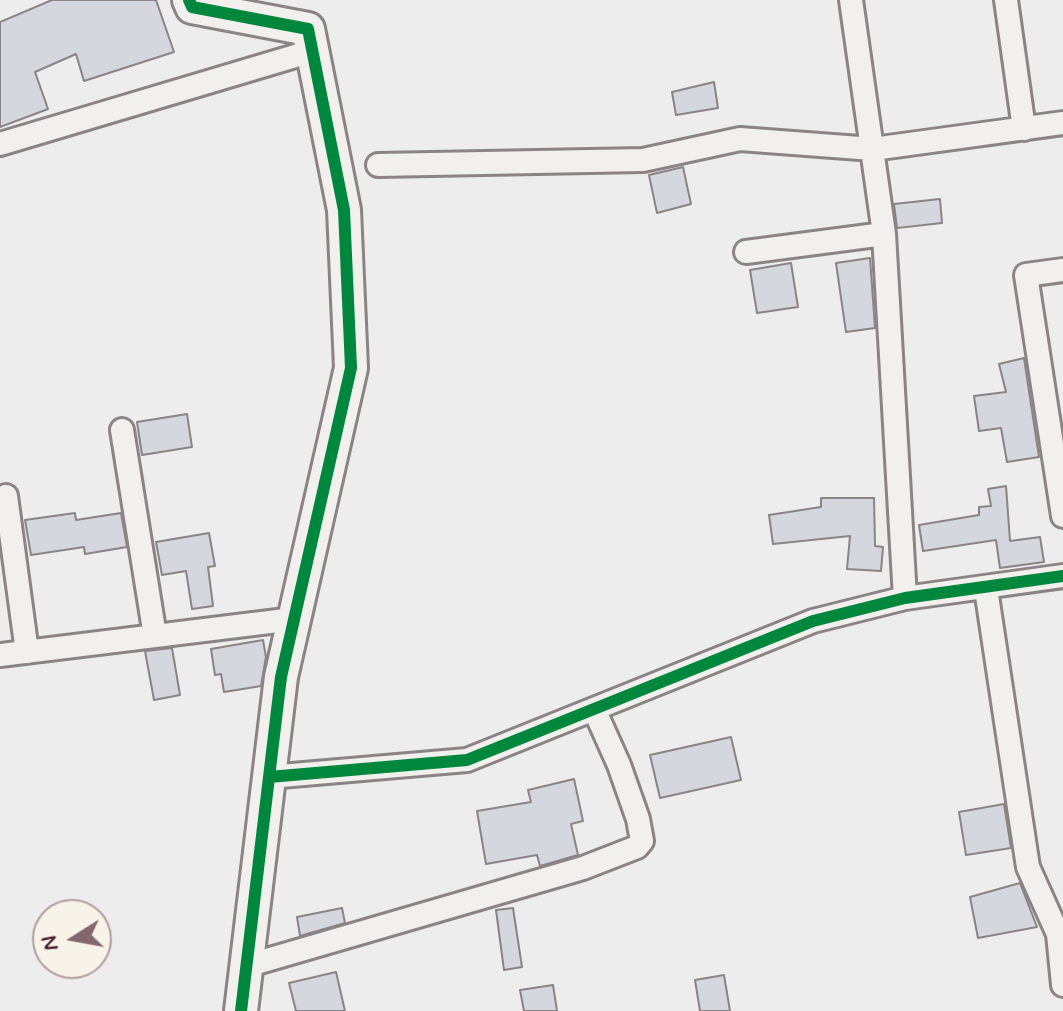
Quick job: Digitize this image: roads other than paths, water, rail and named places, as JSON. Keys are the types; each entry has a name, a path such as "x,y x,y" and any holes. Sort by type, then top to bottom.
{"street":[{"path":"189,0 192,7 258,9 308,29 344,210 351,368 281,677 241,1011"},
{"path":"851,0 884,234 905,598"},
{"path":"1006,0 1024,129"},
{"path":"0,144 312,51"},
{"path":"378,165 643,160 740,139 873,149 1063,123"},
{"path":"746,252 884,234"},
{"path":"1063,270 1026,275 1063,516"},
{"path":"122,430 155,636"},
{"path":"6,496 27,652"},
{"path":"269,777 467,760 813,621 905,598 1063,576"},
{"path":"986,589 1028,867 1061,934 1063,985"},
{"path":"0,655 294,619"},
{"path":"246,966 583,868 637,847 642,841 638,819 619,765 594,709"}]}
